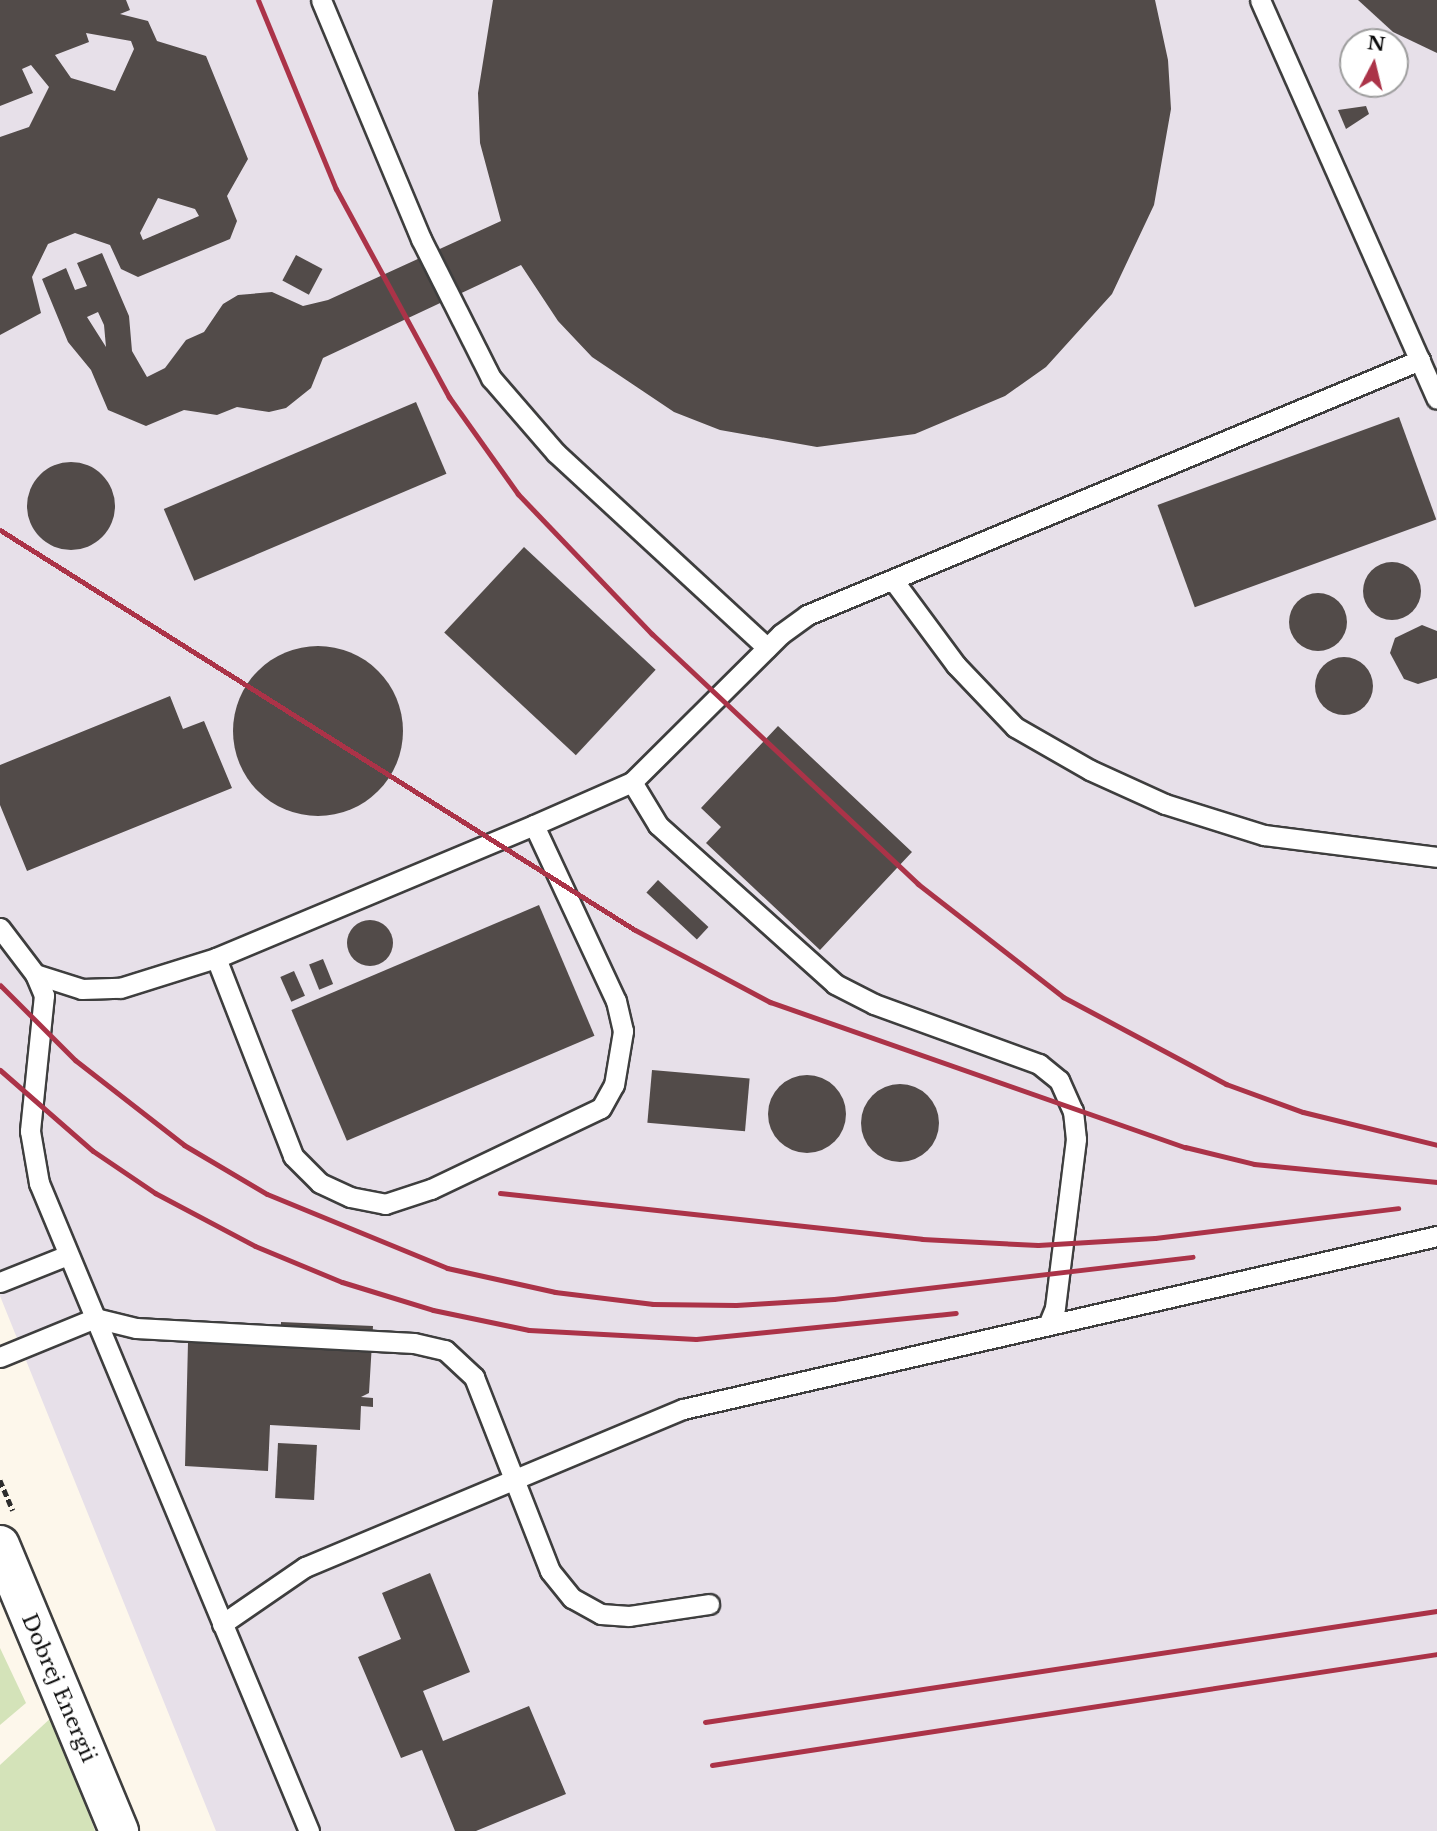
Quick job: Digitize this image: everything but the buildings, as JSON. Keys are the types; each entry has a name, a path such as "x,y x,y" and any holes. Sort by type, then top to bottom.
{"street":[{"name":"Dobrej Energii","path":"0,1545 119,1831"}],"lane":[{"path":"321,0 421,239 491,378 556,453 767,648"},
{"path":"1260,0 1437,399"},
{"path":"36,974 82,989 120,988 216,958 632,782 767,648 807,615 1420,360"},
{"path":"893,580 956,666 1014,727 1090,770 1165,804 1264,835 1437,857"},
{"path":"632,782 658,825 835,984 874,1004 1039,1064 1059,1080 1070,1102 1076,1139 1055,1308 1049,1323"},
{"path":"216,958 293,1156 320,1183 350,1197 385,1204 431,1189 601,1108 614,1085 623,1031 616,1002 534,825"},
{"path":"0,928 36,974 44,995 32,1162 94,1318 309,1831"},
{"path":"222,1624 305,1567 683,1409 1437,1236"},
{"path":"0,1282 68,1255"},
{"path":"0,1357 94,1318 136,1328 414,1343 445,1350 474,1377 517,1477 550,1571 572,1598 601,1614 629,1616 709,1604"}],"shaded area":[{"path":"0,0 1437,0 1437,1831 216,1831 0,1296"}],"green space":[{"path":"0,1648 26,1703 0,1725"},
{"path":"53,1716 95,1831 0,1831 0,1765"}],"railway":[{"path":"258,0 336,189 449,397 518,494 652,634 918,884 1063,997 1226,1084 1303,1112 1437,1145"},
{"path":"0,530 635,930 770,1002 1185,1147 1254,1164 1437,1182"},
{"path":"0,985 75,1060 184,1145 267,1194 447,1268 555,1292 653,1304 736,1305 834,1299 1193,1257"},
{"path":"0,1070 93,1151 155,1193 255,1246 342,1282 433,1310 529,1330 696,1339 956,1313"},
{"path":"500,1193 922,1239 1038,1245 1155,1238 1398,1208"},
{"path":"705,1722 1437,1611"},
{"path":"712,1765 1437,1654"}]}
